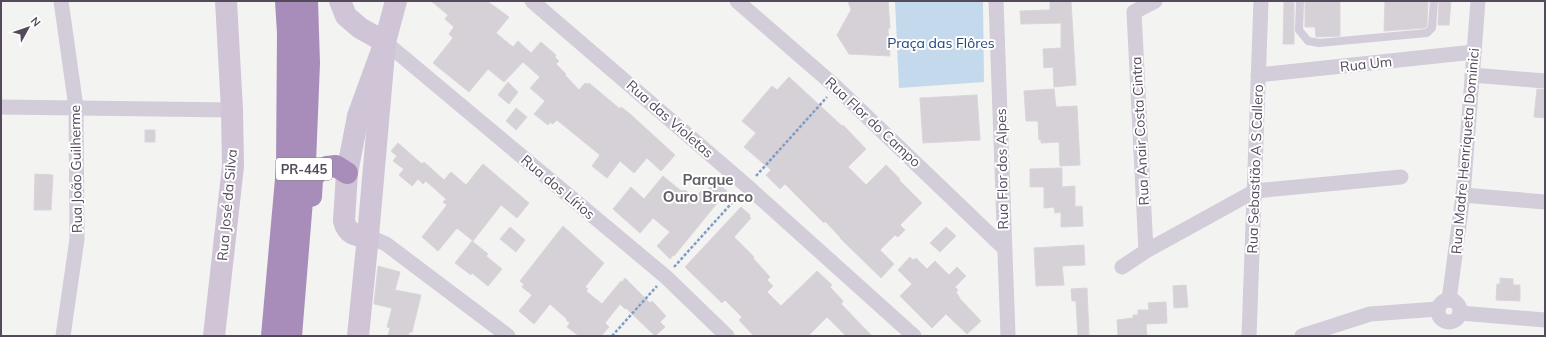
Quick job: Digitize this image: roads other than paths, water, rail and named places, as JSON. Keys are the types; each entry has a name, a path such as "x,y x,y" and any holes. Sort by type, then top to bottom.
{"highway":[{"name":"PR-445","path":"272,336 287,168 288,33 291,1"},
{"name":"PR-445","path":"291,1 309,63 305,156 291,336"},
{"path":"296,336 304,300 312,179 318,171 327,167 336,166 347,173"}],"street":[{"name":"Rua João Guilherme","path":"61,1 76,107 77,239 63,336"},
{"name":"Rua José da Silva","path":"214,336 233,166 232,110 226,1"},
{"path":"340,1 346,16 360,28 385,42"},
{"path":"396,1 385,42 358,116 347,173 344,221 346,228 353,234 368,236 386,244 508,336"},
{"name":"Rua das Violetas","path":"532,1 548,7 914,336"},
{"name":"Rua Flor do Campo","path":"737,1 836,86 1004,248"},
{"name":"Rua Flor dos Alpes","path":"996,1 1008,336"},
{"name":"Rua Anair Costa Cintra","path":"1146,251 1134,12 1155,1"},
{"name":"Rua Sebastião A S Callero","path":"1249,336 1261,1"},
{"name":"Rua Madre Henriqueta Dominici","path":"1444,305 1463,196 1478,1"},
{"path":"358,336 385,42"},
{"name":"Rua dos Lírios","path":"385,42 666,277 727,336"},
{"name":"Rua Um","path":"1258,75 1474,52"},
{"path":"1472,76 1545,81"},
{"path":"1,107 232,110"},
{"path":"1122,267 1146,251 1255,191 1401,177"},
{"path":"1463,196 1545,202"},
{"path":"1302,336 1370,314 1456,303 1460,313 1457,319 1447,329 1438,313 1444,305"},
{"path":"1460,313 1545,320"}],"lane":[{"path":"1300,1 1299,30 1308,41 1319,43 1427,33 1432,28 1434,1"}],"district":[{"name":"Parque Ouro Branco","path":"708,188"}],"park label":[{"name":"Praça das Flôres","path":"941,43"}]}
